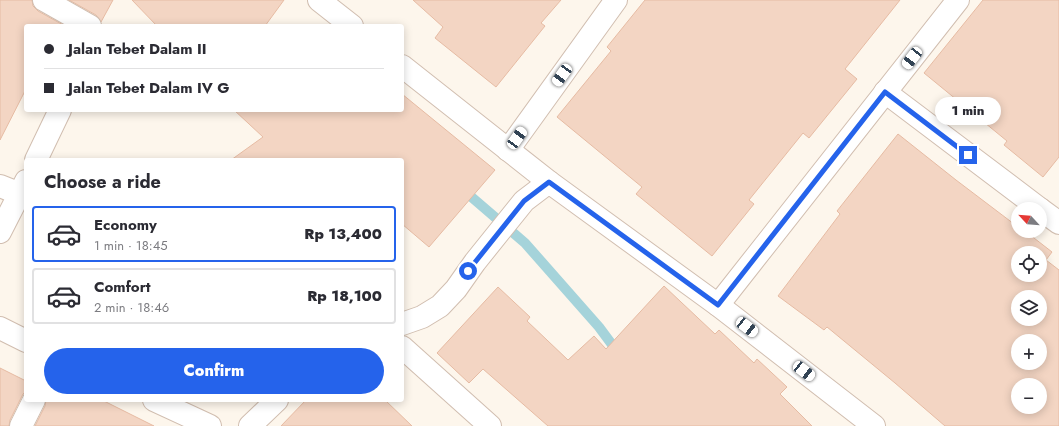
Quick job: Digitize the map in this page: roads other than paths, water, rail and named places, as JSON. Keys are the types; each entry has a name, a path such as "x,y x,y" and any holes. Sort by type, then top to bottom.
{"street":[{"path":"44,0 86,24"},
{"path":"319,0 349,24"},
{"path":"508,150 616,0"},
{"path":"718,305 958,0"},
{"path":"404,68 549,182 718,305 874,426"},
{"path":"885,92 1031,202"},
{"path":"37,158 59,112"},
{"path":"404,323 422,317 440,306 456,289 474,262 524,201 549,182"},
{"path":"0,186 23,188 0,232"},
{"path":"1047,214 1059,223"},
{"path":"0,328 24,339"},
{"path":"404,349 490,426"},
{"path":"21,426 33,402"},
{"path":"158,402 210,426"},
{"path":"250,426 275,402"}],"waterway":[{"path":"461,188 525,243 599,327 619,354"}]}
